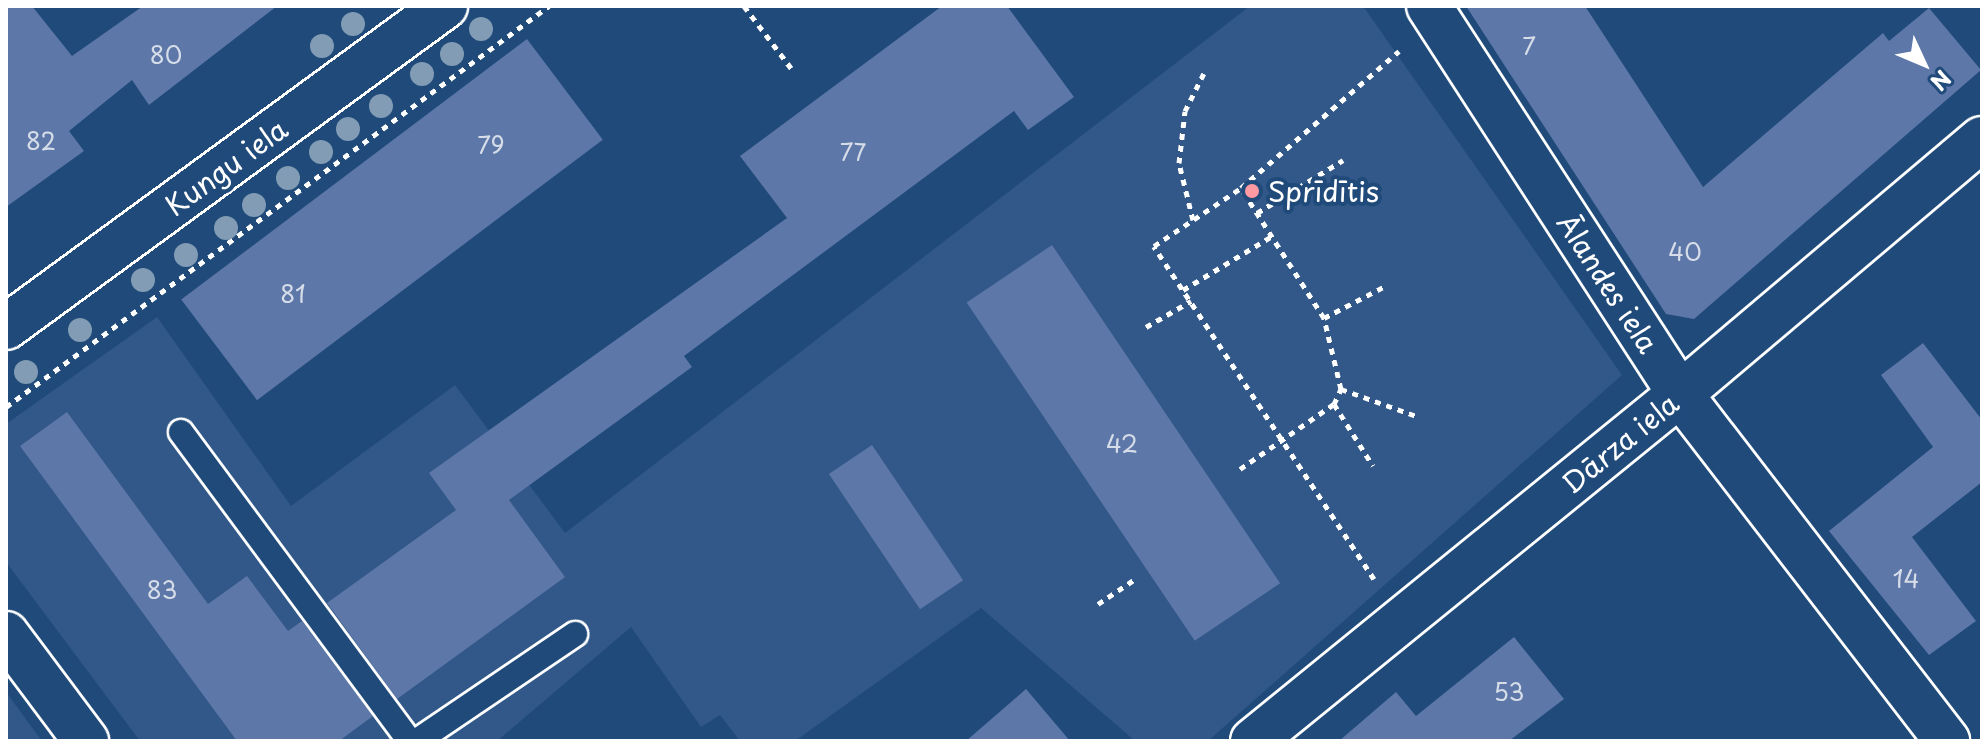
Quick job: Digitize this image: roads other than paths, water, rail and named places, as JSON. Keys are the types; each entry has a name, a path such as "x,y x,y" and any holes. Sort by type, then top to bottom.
{"street":[{"name":"Kungu iela","path":"6,327 445,6"},
{"name":"Ālandes iela","path":"1433,12 1680,394 1947,741"},
{"name":"Dārza iela","path":"1253,741 1680,394 1982,139"},
{"path":"6,634 86,741"}],"lane":[{"path":"181,432 410,741"},
{"path":"417,741 575,634"}],"place":[{"name":"Sprīdītis","path":"1252,191"}]}
